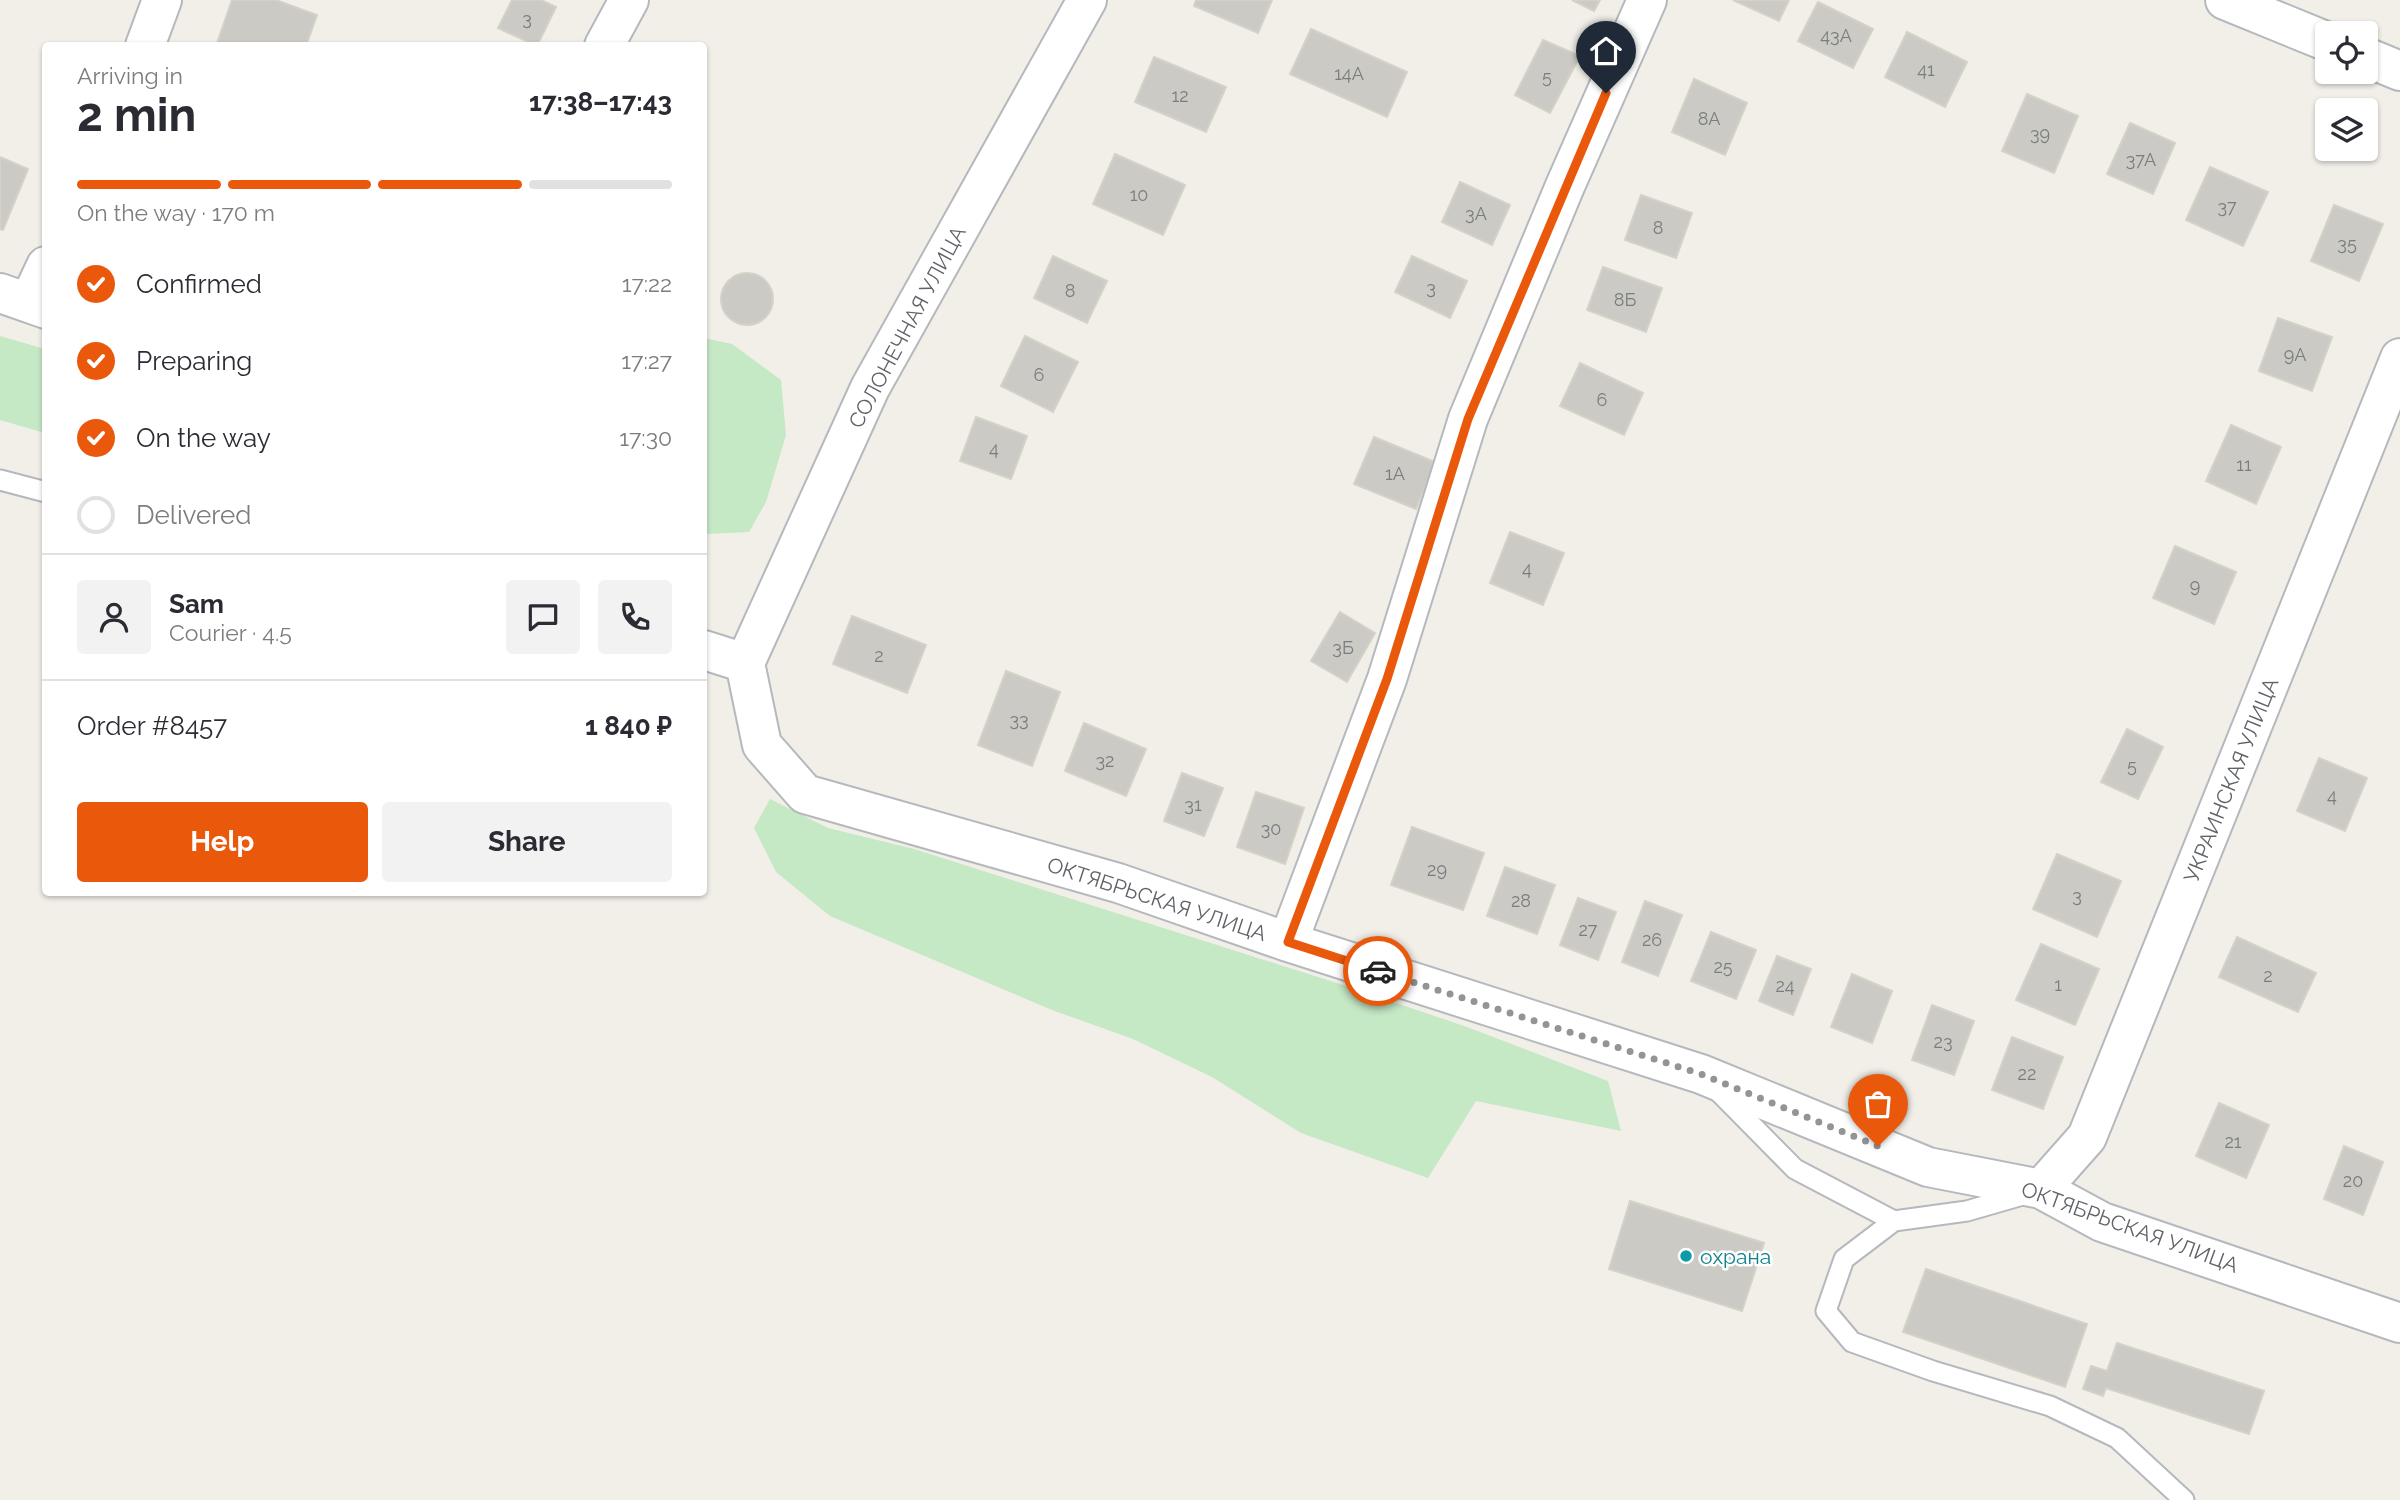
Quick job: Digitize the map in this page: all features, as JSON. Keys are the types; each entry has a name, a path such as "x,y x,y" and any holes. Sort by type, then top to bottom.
{"street":[{"path":"146,42 162,0"},
{"path":"606,42 629,0"},
{"name":"СОЛОНЕЧНАЯ УЛИЦА","path":"745,663 870,388 1087,0"},
{"path":"1288,942 1387,679 1468,419 1565,186 1647,0"},
{"path":"2225,0 2315,37"},
{"path":"2378,62 2400,71"},
{"path":"25,301 42,273"},
{"name":"УКРАИНСКАЯ УЛИЦА","path":"2041,1189 2087,1137 2400,358"},
{"path":"707,651 745,663"},
{"name":"ОКТЯБРЬСКАЯ УЛИЦА","path":"745,663 762,745 805,794 1118,883 1288,942 1701,1074 1928,1167 2041,1189 2102,1222 2400,1323"}],"lane":[{"path":"0,480 42,491"},
{"path":"1701,1074 1794,1169 1894,1221"},
{"path":"2041,1189 1967,1211 1894,1221 1844,1259 1826,1311 1852,1342 1933,1371 2050,1406 2117,1438 2184,1500"}],"green space":[{"path":"0,336 42,348 42,432 0,420"},
{"path":"707,339 732,344 781,380 786,435 766,502 749,532 707,534"},
{"path":"770,799 828,828 914,849 1340,984 1467,1027 1608,1081 1621,1131 1476,1101 1428,1178 1301,1133 1212,1077 1133,1039 1052,1010 830,916 776,872 754,828"}],"building":[{"path":"232,0 276,0 317,15 307,42 217,42"},
{"path":"512,0 541,0 556,7 539,42 528,42 498,28"},
{"path":"1196,0 1272,0 1258,33 1194,6"},
{"path":"1572,0 1600,0 1594,11"},
{"path":"1733,0 1789,0 1779,21"},
{"path":"1818,2 1873,29 1853,68 1798,41"},
{"path":"1311,29 1407,72 1387,117 1290,74"},
{"path":"1907,32 1967,62 1945,107 1885,77"},
{"path":"1543,40 1580,56 1550,113 1515,95"},
{"path":"1154,57 1226,87 1206,132 1135,102"},
{"path":"1694,79 1747,103 1725,155 1672,132"},
{"path":"2027,94 2078,116 2054,173 2002,151"},
{"path":"2130,123 2175,143 2153,194 2107,174"},
{"path":"1115,154 1185,185 1163,235 1093,204"},
{"path":"0,157 28,169 3,230 0,229"},
{"path":"2210,167 2268,192 2243,246 2186,220"},
{"path":"1460,182 1510,205 1492,245 1442,222"},
{"path":"1641,195 1692,213 1676,258 1625,240"},
{"path":"2334,205 2383,224 2359,281 2311,261"},
{"path":"1053,256 1107,281 1087,323 1034,298"},
{"path":"1412,256 1467,281 1450,318 1395,292"},
{"path":"1603,267 1662,288 1646,332 1587,310"},
{"path":"747,273 757,275 765,281 771,289 771,309 765,317 757,323 747,325 737,323 729,317 723,309 721,299 723,289 729,281 737,275"},
{"path":"2278,318 2332,337 2312,391 2259,371"},
{"path":"1025,336 1078,362 1053,412 1001,386"},
{"path":"1580,363 1643,393 1624,435 1560,406"},
{"path":"976,417 1027,436 1011,479 960,461"},
{"path":"2231,425 2281,447 2256,504 2206,481"},
{"path":"1374,437 1435,462 1416,509 1354,484"},
{"path":"1510,532 1564,553 1543,605 1490,583"},
{"path":"2175,546 2236,572 2214,624 2153,598"},
{"path":"1340,612 1375,633 1347,682 1311,661"},
{"path":"852,616 926,645 907,693 833,664"},
{"path":"1006,671 1060,692 1032,766 978,745"},
{"path":"1084,723 1146,749 1126,796 1065,771"},
{"path":"2127,729 2163,747 2138,799 2101,782"},
{"path":"2319,758 2367,778 2345,831 2297,811"},
{"path":"1182,773 1223,788 1204,836 1164,821"},
{"path":"1256,792 1304,808 1285,864 1237,847"},
{"path":"1412,827 1484,853 1463,910 1391,885"},
{"path":"2057,854 2121,881 2097,937 2033,909"},
{"path":"1505,867 1555,885 1537,934 1487,916"},
{"path":"1578,898 1616,912 1598,960 1560,945"},
{"path":"1645,901 1682,915 1658,976 1622,962"},
{"path":"1711,932 1756,950 1736,999 1691,981"},
{"path":"2237,937 2316,973 2298,1012 2219,977"},
{"path":"2041,944 2099,969 2075,1025 2016,1000"},
{"path":"1777,956 1811,969 1793,1015 1759,1001"},
{"path":"1852,974 1892,991 1872,1043 1831,1027"},
{"path":"1932,1005 1974,1021 1954,1075 1912,1060"},
{"path":"2012,1037 2063,1057 2043,1109 1992,1090"},
{"path":"2219,1103 2269,1125 2246,1178 2196,1156"},
{"path":"2344,1146 2383,1162 2363,1215 2324,1199"},
{"name":"охрана","path":"1630,1201 1764,1243 1742,1311 1609,1269"},
{"path":"1926,1269 2087,1324 2065,1387 1903,1332"},
{"path":"2117,1343 2264,1391 2249,1434 2106,1388 2103,1396 2083,1389 2091,1366 2107,1371"}],"way so far":[{"path":"1378,971 1701,1074 1878,1146"}],"place":[{"name":"охрана","path":"1686,1256"}],"route":[{"path":"1378,971 1288,942 1387,679 1468,419 1606,93"}]}
